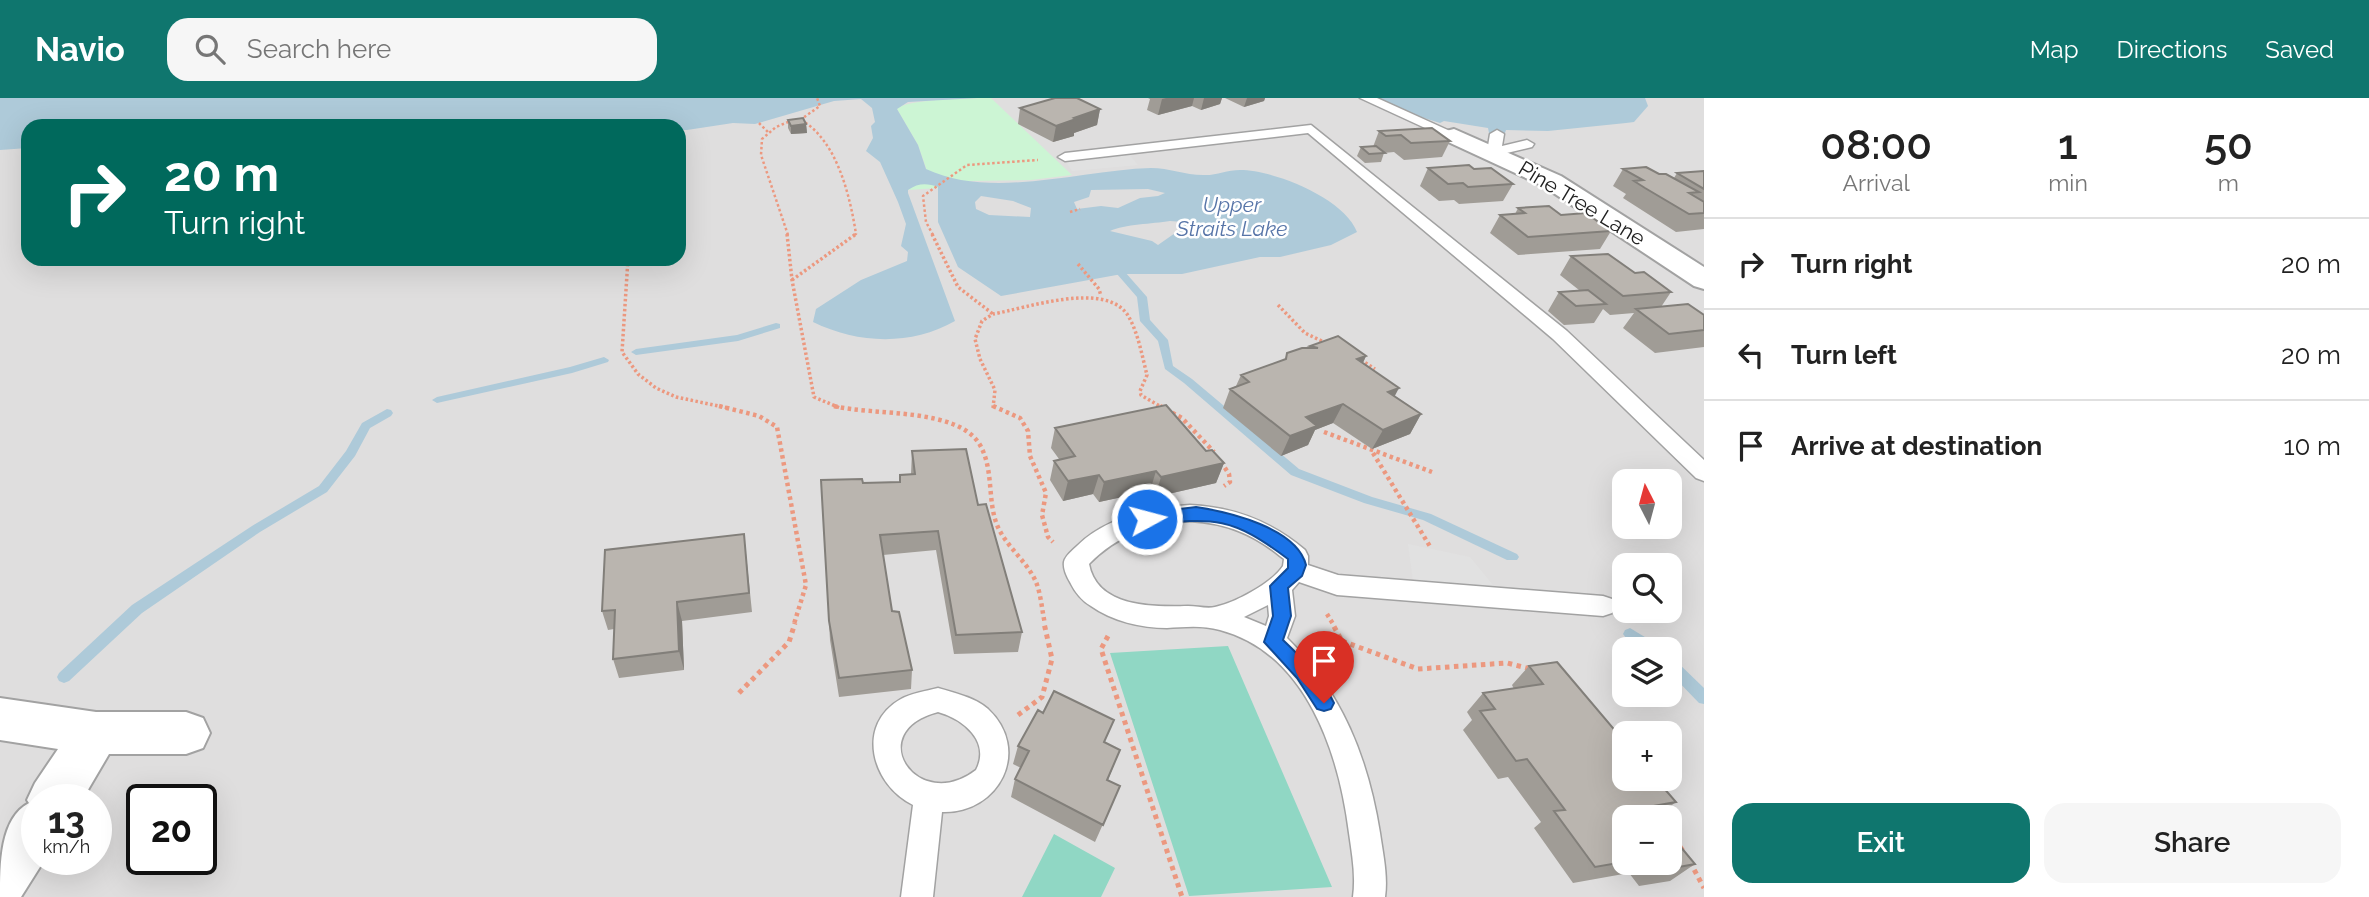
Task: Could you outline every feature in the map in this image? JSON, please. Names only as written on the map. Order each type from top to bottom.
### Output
[{"type":"street","name":"Pine Tree Lane","points":[[1454,136],[1495,143],[1704,280]]},
{"type":"street","points":[[0,719],[96,733],[187,733]]},
{"type":"street","points":[[63,784],[96,733]]},
{"type":"street","points":[[0,881],[21,849]]},
{"type":"lane","points":[[1366,98],[1454,136]]},
{"type":"lane","points":[[1065,157],[1311,129],[1560,335],[1704,473]]},
{"type":"lane","points":[[1495,143],[1527,144]]},
{"type":"lane","points":[[1215,618],[1249,604],[1287,579],[1298,565],[1296,556],[1262,531],[1231,518],[1196,513],[1147,519],[1109,534],[1084,552],[1076,562],[1083,584],[1097,598],[1148,617],[1215,618],[1273,642],[1304,673],[1324,703],[1346,749],[1362,812],[1371,883],[1369,897]]},
{"type":"lane","points":[[1287,579],[1603,606]]},
{"type":"lane","points":[[1273,642],[1282,616],[1287,579]]},
{"type":"lane","points":[[921,702],[955,702],[984,721],[992,735],[996,752],[992,768],[983,783],[968,793],[949,799],[929,797],[912,790],[898,778],[889,764],[885,748],[887,733],[894,719],[906,708],[921,702]]},
{"type":"lane","points":[[917,897],[929,797]]},
{"type":"path","points":[[817,98],[820,106],[800,120],[776,127],[762,139],[761,155],[787,229],[792,280],[814,397],[827,404],[853,411],[928,416],[959,426],[980,444],[992,483],[995,519],[1007,542],[1036,582],[1052,659],[1042,697],[992,735]]},
{"type":"path","points":[[792,280],[856,234],[845,184],[831,153],[810,124],[800,120]]},
{"type":"path","points":[[759,123],[769,133]]},
{"type":"path","points":[[993,314],[958,287],[926,222],[922,196],[967,165],[1065,157]]},
{"type":"path","points":[[1070,212],[1080,209]]},
{"type":"path","points":[[1078,264],[1099,289],[1101,296]]},
{"type":"path","points":[[628,266],[622,352],[627,360],[655,387],[692,403],[765,417],[777,427],[806,585],[789,642],[739,693]]},
{"type":"path","points":[[1076,562],[1061,552],[1048,537],[1042,515],[1046,494],[1030,456],[1025,424],[1020,418],[993,408],[995,390],[974,350],[976,329],[983,318],[1101,296],[1115,303],[1136,326],[1148,378],[1140,391],[1141,394],[1182,418],[1201,436],[1229,474],[1230,482],[1209,495],[1196,513]]},
{"type":"path","points":[[1278,305],[1305,333],[1338,349]]},
{"type":"path","points":[[1357,357],[1375,369]]},
{"type":"path","points":[[1324,432],[1432,472]]},
{"type":"path","points":[[1372,451],[1431,548]]},
{"type":"path","points":[[1121,609],[1101,649],[1182,897]]},
{"type":"path","points":[[1342,641],[1418,669],[1450,670],[1488,664],[1524,664],[1534,671]]},
{"type":"path","points":[[1682,848],[1704,888]]},
{"type":"shaded area","points":[[0,98],[1704,98],[1704,897],[0,897]]},
{"type":"shaded area","points":[[1128,153],[1138,165],[1072,171],[1065,160]]},
{"type":"shaded area","points":[[1408,544],[1470,557],[1497,590],[1413,581]]},
{"type":"green space","points":[[991,98],[1072,175],[1031,180],[970,181],[938,188],[908,190],[926,168],[918,145],[897,109],[926,101]]},
{"type":"green space","points":[[1228,646],[1332,887],[1189,896],[1110,653]]},
{"type":"green space","points":[[1054,834],[1115,868],[1101,897],[1022,897]]},
{"type":"water","name":"Upper Straits Lake","points":[[0,98],[977,98],[908,102],[897,109],[918,145],[926,169],[952,178],[1007,183],[1151,168],[1203,175],[1235,170],[1254,171],[1289,181],[1323,197],[1350,220],[1357,232],[1331,245],[1280,257],[1260,257],[1182,274],[1122,274],[1001,296],[958,267],[938,222],[938,187],[919,185],[908,190],[908,193],[955,321],[921,335],[866,338],[848,335],[813,322],[816,309],[861,280],[907,261],[908,252],[901,246],[906,224],[898,202],[880,162],[866,151],[873,138],[871,126],[875,122],[872,108],[861,99],[834,101],[755,124],[733,123],[687,130],[686,119],[21,119],[21,148],[0,150]],"holes":[[[1148,189],[1165,193],[1140,198],[1118,208],[1101,206],[1077,209],[1074,202],[1089,197],[1091,190]],[[981,196],[1013,201],[1031,208],[1030,217],[989,215],[976,209],[975,202]],[[1170,221],[1183,222],[1178,231],[1158,245],[1152,241],[1110,231]]]},
{"type":"water","points":[[1372,98],[1645,98],[1648,106],[1634,122],[1548,131],[1506,130],[1504,136],[1489,133],[1488,128],[1444,121],[1440,123]]},
{"type":"building","points":[[1055,98],[1077,98],[1100,109],[1056,126],[1020,108]]},
{"type":"building","points":[[803,118],[806,124],[791,126],[788,120]]},
{"type":"building","points":[[1432,128],[1450,141],[1411,143],[1401,135],[1386,136],[1379,131]]},
{"type":"building","points":[[1376,146],[1385,153],[1369,154],[1361,147]]},
{"type":"building","points":[[1469,165],[1474,169],[1491,168],[1513,184],[1468,187],[1463,183],[1448,184],[1428,168]]},
{"type":"building","points":[[1646,167],[1659,174],[1666,174],[1699,192],[1689,193],[1704,202],[1704,213],[1689,214],[1634,181],[1643,180],[1623,169]]},
{"type":"building","points":[[1704,171],[1704,189],[1677,173]]},
{"type":"building","points":[[1549,206],[1561,215],[1586,213],[1611,231],[1528,237],[1500,215],[1525,213],[1518,208]]},
{"type":"building","points":[[1608,254],[1635,273],[1644,272],[1671,292],[1623,296],[1571,256]]},
{"type":"building","points":[[1588,290],[1606,304],[1576,306],[1559,292]]},
{"type":"building","points":[[1688,304],[1704,315],[1704,330],[1669,334],[1636,309]]},
{"type":"building","points":[[1338,336],[1366,356],[1357,359],[1399,388],[1388,392],[1421,414],[1383,430],[1343,404],[1306,417],[1317,426],[1290,436],[1230,389],[1249,382],[1241,375],[1286,359],[1287,353],[1302,348],[1318,348],[1310,346]]},
{"type":"building","points":[[1166,405],[1206,451],[1212,450],[1224,463],[1161,477],[1156,471],[1104,482],[1099,475],[1068,481],[1054,461],[1075,456],[1055,428]]},
{"type":"building","points":[[966,449],[978,505],[986,504],[1022,632],[956,635],[938,531],[880,535],[892,611],[899,612],[912,670],[839,678],[829,621],[821,480],[900,482],[900,475],[915,474],[912,451]]},
{"type":"building","points":[[744,534],[749,593],[677,602],[679,651],[613,659],[615,610],[602,611],[605,550]]},
{"type":"building","points":[[1557,662],[1612,727],[1612,791],[1666,791],[1676,802],[1659,805],[1612,805],[1612,864],[1595,867],[1554,811],[1565,810],[1527,759],[1516,761],[1480,711],[1495,709],[1483,693],[1543,684],[1529,666]]},
{"type":"building","points":[[1054,691],[1114,720],[1104,742],[1120,750],[1107,780],[1120,786],[1103,825],[1015,779],[1029,751],[1018,746],[1038,710],[1043,713]]},
{"type":"building","points":[[1682,848],[1695,864],[1682,866]]},
{"type":"waterway","points":[[1122,274],[1142,297],[1145,321],[1163,340],[1168,367],[1295,472],[1368,500],[1427,517],[1512,557]]},
{"type":"waterway","points":[[636,352],[738,338],[776,326]]},
{"type":"waterway","points":[[437,400],[572,370],[604,360]]},
{"type":"waterway","points":[[64,677],[137,609],[256,529],[323,489],[351,453],[366,426],[387,413]]},
{"type":"waterway","points":[[1630,634],[1635,637]]},
{"type":"waterway","points":[[1682,676],[1704,698]]},
{"type":"route","points":[[1147,519],[1196,513],[1231,518],[1262,531],[1296,556],[1296,571],[1279,586],[1282,616],[1273,642],[1304,673],[1324,703]]}]
